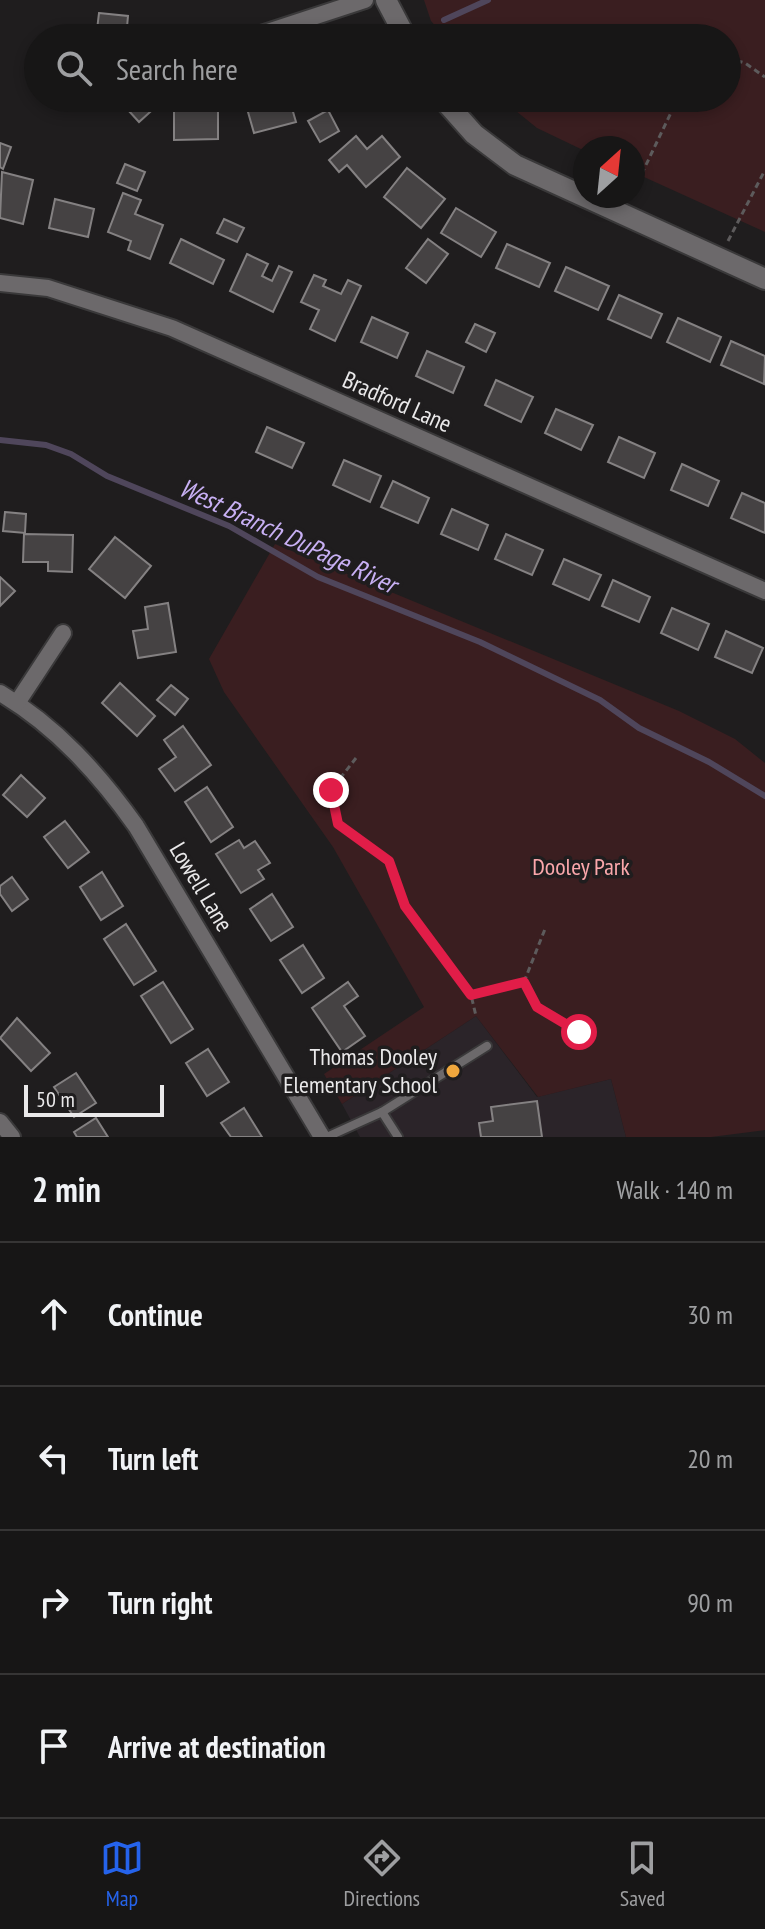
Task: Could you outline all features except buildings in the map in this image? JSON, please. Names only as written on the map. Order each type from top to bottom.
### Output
[{"type":"street","points":[[292,24],[365,0]]},
{"type":"street","points":[[386,0],[399,24]]},
{"type":"street","points":[[454,112],[474,134],[515,165],[765,279]]},
{"type":"street","name":"Bradford Lane","points":[[0,283],[48,288],[172,328],[765,591]]},
{"type":"street","points":[[17,703],[63,633]]},
{"type":"street","name":"Lowell Lane","points":[[0,693],[17,703],[80,756],[127,813],[325,1137]]},
{"type":"street","points":[[0,1122],[12,1137]]},
{"type":"lane","points":[[325,1137],[382,1112],[487,1046]]},
{"type":"lane","points":[[382,1112],[398,1137]]},
{"type":"path","points":[[741,62],[765,77]]},
{"type":"path","points":[[645,167],[671,112]]},
{"type":"path","points":[[726,245],[765,170]]},
{"type":"path","points":[[356,758],[331,790],[338,824],[389,861],[405,906],[471,995],[476,1016]]},
{"type":"path","points":[[545,929],[524,982],[537,1007],[579,1032]]},
{"type":"path","points":[[471,995],[524,982]]},
{"type":"shaded area","name":"Thomas Dooley Elementary School","points":[[476,1016],[537,1097],[611,1079],[626,1137],[360,1137],[342,1104]]},
{"type":"green space","points":[[424,0],[765,0],[765,232],[645,177],[645,136],[573,136],[573,145],[537,128],[517,112],[741,112],[741,24],[434,24]]},
{"type":"green space","name":"Dooley Park","points":[[275,544],[679,711],[735,739],[765,763],[765,1130],[711,1137],[626,1137],[611,1079],[538,1097],[476,1016],[342,1104],[324,1074],[424,1007],[333,847],[224,692],[209,659]]},
{"type":"waterway","points":[[444,20],[488,0]]},
{"type":"waterway","name":"West Branch DuPage River","points":[[0,440],[46,445],[71,454],[107,476],[229,526],[318,577],[480,642],[600,700],[639,728],[709,762],[765,796]]},
{"type":"place","name":"Thomas Dooley Elementary School","points":[[453,1071]]},
{"type":"route","points":[[331,790],[338,824],[389,861],[405,906],[471,995],[524,982],[537,1007],[579,1032]]}]
